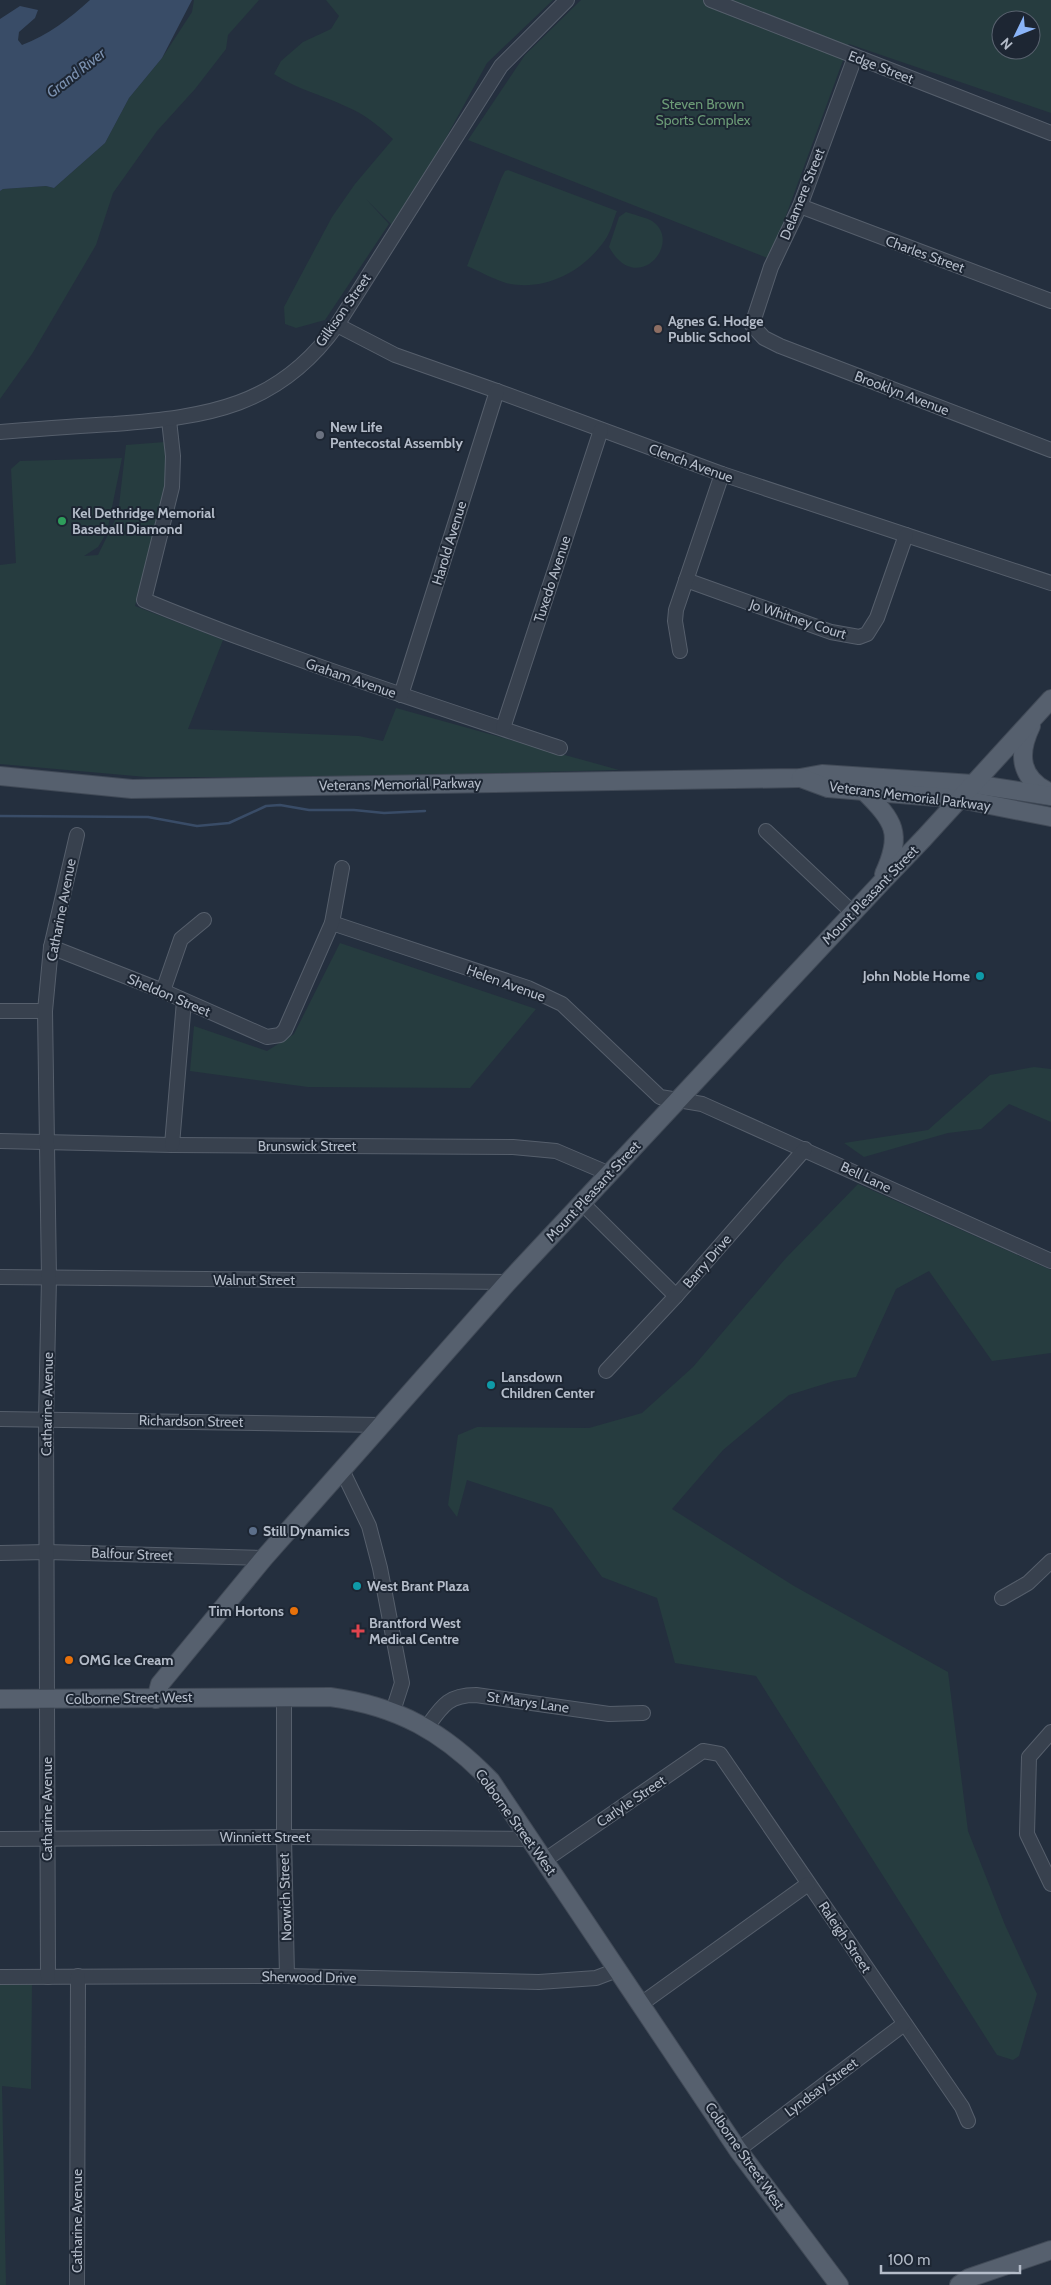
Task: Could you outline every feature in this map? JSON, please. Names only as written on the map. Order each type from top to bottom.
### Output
[{"type":"main road","name":"Mount Pleasant Street","points":[[156,1699],[160,1684],[264,1558],[508,1282],[679,1101],[1051,699]]},
{"type":"main road","points":[[1034,718],[1025,738],[1023,763],[1033,782],[1051,795]]},
{"type":"main road","name":"Veterans Memorial Parkway","points":[[0,776],[132,789],[800,778],[822,774],[973,784],[1051,795]]},
{"type":"main road","name":"Veterans Memorial Parkway","points":[[800,778],[828,788],[960,799],[1051,817]]},
{"type":"main road","points":[[864,791],[886,813],[892,826],[894,840],[892,857],[880,884]]},
{"type":"main road","name":"Colborne Street West","points":[[0,1699],[330,1697],[373,1704],[427,1727],[473,1762],[491,1781],[738,2150],[839,2285]]},
{"type":"main road","points":[[959,2285],[969,2278],[1051,2250]]},
{"type":"street","name":"Gilkison Street","points":[[0,432],[169,420],[221,410],[261,392],[302,364],[337,325],[502,66],[567,0]]},
{"type":"street","name":"Edge Street","points":[[711,0],[1051,133]]},
{"type":"street","name":"Delamere Street","points":[[755,331],[752,325],[771,267],[800,206],[855,57]]},
{"type":"street","name":"Charles Street","points":[[800,206],[1051,301]]},
{"type":"street","name":"Clench Avenue","points":[[337,325],[395,355],[722,474],[1051,583]]},
{"type":"street","name":"Brooklyn Avenue","points":[[755,331],[780,346],[1051,450]]},
{"type":"street","name":"Harold Avenue","points":[[401,695],[497,391]]},
{"type":"street","name":"Graham Avenue","points":[[169,420],[173,456],[172,487],[144,600],[232,636],[560,748]]},
{"type":"street","name":"Tuxedo Avenue","points":[[503,728],[601,430]]},
{"type":"street","points":[[680,651],[675,621],[686,580],[722,474]]},
{"type":"street","name":"Jo Whitney Court","points":[[686,580],[831,632],[859,636],[867,634],[877,618],[906,535]]},
{"type":"street","points":[[766,831],[853,913]]},
{"type":"street","name":"Catharine Avenue","points":[[48,1977],[46,1838],[46,1419],[49,1142],[45,1011],[51,947],[77,834]]},
{"type":"street","points":[[332,923],[342,868]]},
{"type":"street","points":[[163,991],[181,939],[204,920]]},
{"type":"street","name":"Sheldon Street","points":[[51,947],[163,991],[267,1037],[280,1035],[285,1030],[332,923]]},
{"type":"street","name":"Helen Avenue","points":[[332,923],[528,988],[562,1004],[660,1097],[679,1101]]},
{"type":"street","points":[[172,1145],[184,1001]]},
{"type":"street","points":[[0,1011],[45,1011]]},
{"type":"street","name":"Bell Lane","points":[[679,1101],[702,1104],[1051,1261]]},
{"type":"street","name":"Brunswick Street","points":[[0,1141],[172,1145],[513,1147],[556,1151],[610,1174]]},
{"type":"street","name":"Barry Drive","points":[[606,1371],[676,1296],[805,1149]]},
{"type":"street","points":[[582,1203],[676,1296]]},
{"type":"street","name":"Walnut Street","points":[[0,1278],[508,1282]]},
{"type":"street","name":"Richardson Street","points":[[0,1419],[381,1425]]},
{"type":"street","points":[[342,1470],[369,1526],[380,1568],[402,1683],[393,1711]]},
{"type":"street","name":"Balfour Street","points":[[0,1553],[47,1552],[264,1558]]},
{"type":"street","points":[[1002,1598],[1028,1583],[1051,1561]]},
{"type":"street","name":"St Marys Lane","points":[[427,1727],[446,1703],[463,1695],[476,1695],[609,1714],[643,1713]]},
{"type":"street","name":"Norwich Street","points":[[284,1698],[287,1976]]},
{"type":"street","points":[[1051,1732],[1029,1757],[1027,1834],[1051,1884]]},
{"type":"street","name":"Carlyle Street","points":[[545,1860],[703,1752],[720,1754]]},
{"type":"street","name":"Raleigh Street","points":[[720,1754],[962,2107],[968,2121]]},
{"type":"street","name":"Winniett Street","points":[[0,1839],[284,1836],[530,1840]]},
{"type":"street","points":[[641,2004],[808,1884]]},
{"type":"street","name":"Sherwood Drive","points":[[0,1977],[287,1976],[539,1982],[596,1978],[617,1970]]},
{"type":"street","name":"Catharine Avenue","points":[[77,2285],[78,1976]]},
{"type":"street","name":"Lyndsay Street","points":[[738,2150],[904,2024]]},
{"type":"green space","points":[[194,0],[259,0],[228,35],[226,49],[195,89],[157,131],[113,193],[96,245],[32,354],[0,399],[0,191],[3,189],[46,186],[54,188],[105,143],[129,98],[162,58],[192,12]]},
{"type":"green space","points":[[326,0],[553,0],[487,63],[396,229],[366,199],[389,224],[325,320],[296,328],[285,324],[284,307],[332,217],[355,184],[393,139],[358,112],[300,88],[274,74],[281,61],[303,42],[331,29],[339,16]]},
{"type":"green space","name":"Steven Brown Sports Complex","points":[[581,0],[1051,0],[1051,113],[849,44],[770,259],[468,140],[525,55]]},
{"type":"green space","points":[[508,170],[617,211],[607,237],[596,251],[586,261],[562,277],[534,285],[520,285],[506,283],[467,266],[501,179],[505,171]]},
{"type":"green space","points":[[626,212],[652,221],[660,230],[663,241],[660,252],[653,261],[643,267],[632,267],[620,261],[609,247],[619,217]]},
{"type":"green space","points":[[165,442],[165,498],[135,606],[223,640],[188,729],[359,736],[383,741],[396,708],[619,770],[337,777],[146,777],[0,764],[0,565],[16,563],[11,469],[20,461],[122,458],[107,532],[98,547],[84,556],[98,555],[118,514],[126,445]]},
{"type":"green space","points":[[340,943],[536,1009],[470,1088],[308,1087],[190,1071],[194,1026],[267,1051],[294,1034]]},
{"type":"green space","points":[[1034,1067],[1051,1069],[1051,1122],[1009,1104],[981,1129],[948,1133],[864,1157],[844,1143],[928,1130],[990,1075]]},
{"type":"green space","points":[[858,1184],[1051,1270],[1051,1353],[992,1361],[929,1271],[896,1289],[856,1377],[834,1381],[789,1395],[723,1450],[672,1509],[794,1586],[948,1672],[968,1831],[1005,1925],[1037,1994],[1019,2056],[1013,2060],[997,2055],[756,1676],[675,1663],[657,1598],[602,1577],[552,1508],[467,1480],[457,1517],[448,1505],[458,1435],[477,1427],[589,1428],[642,1413],[693,1367],[786,1258]]},
{"type":"green space","points":[[0,1983],[32,1983],[31,2089],[2,2086],[6,2285],[0,2285]]},
{"type":"water","name":"Grand River","points":[[90,0],[192,0],[162,58],[129,98],[105,143],[54,188],[46,186],[3,189],[0,191],[0,19],[20,6],[38,10],[35,18],[19,32],[18,40],[22,45],[58,26]]},
{"type":"waterway","points":[[0,816],[148,817],[197,826],[229,823],[266,806],[280,805],[309,810],[354,810],[384,813],[425,811]]},
{"type":"place","name":"Agnes G. Hodge Public School","points":[[658,329]]},
{"type":"place","name":"New Life Pentecostal Assembly","points":[[320,435]]},
{"type":"place","name":"Kel Dethridge Memorial Baseball Diamond","points":[[62,521]]},
{"type":"place","name":"John Noble Home","points":[[980,976]]},
{"type":"place","name":"Lansdown Children Center","points":[[491,1385]]},
{"type":"place","name":"Still Dynamics","points":[[253,1531]]},
{"type":"place","name":"West Brant Plaza","points":[[357,1586]]},
{"type":"place","name":"Tim Hortons","points":[[294,1611]]},
{"type":"place","name":"Brantford West Medical Centre","points":[[358,1631]]},
{"type":"place","name":"OMG Ice Cream","points":[[69,1660]]}]
